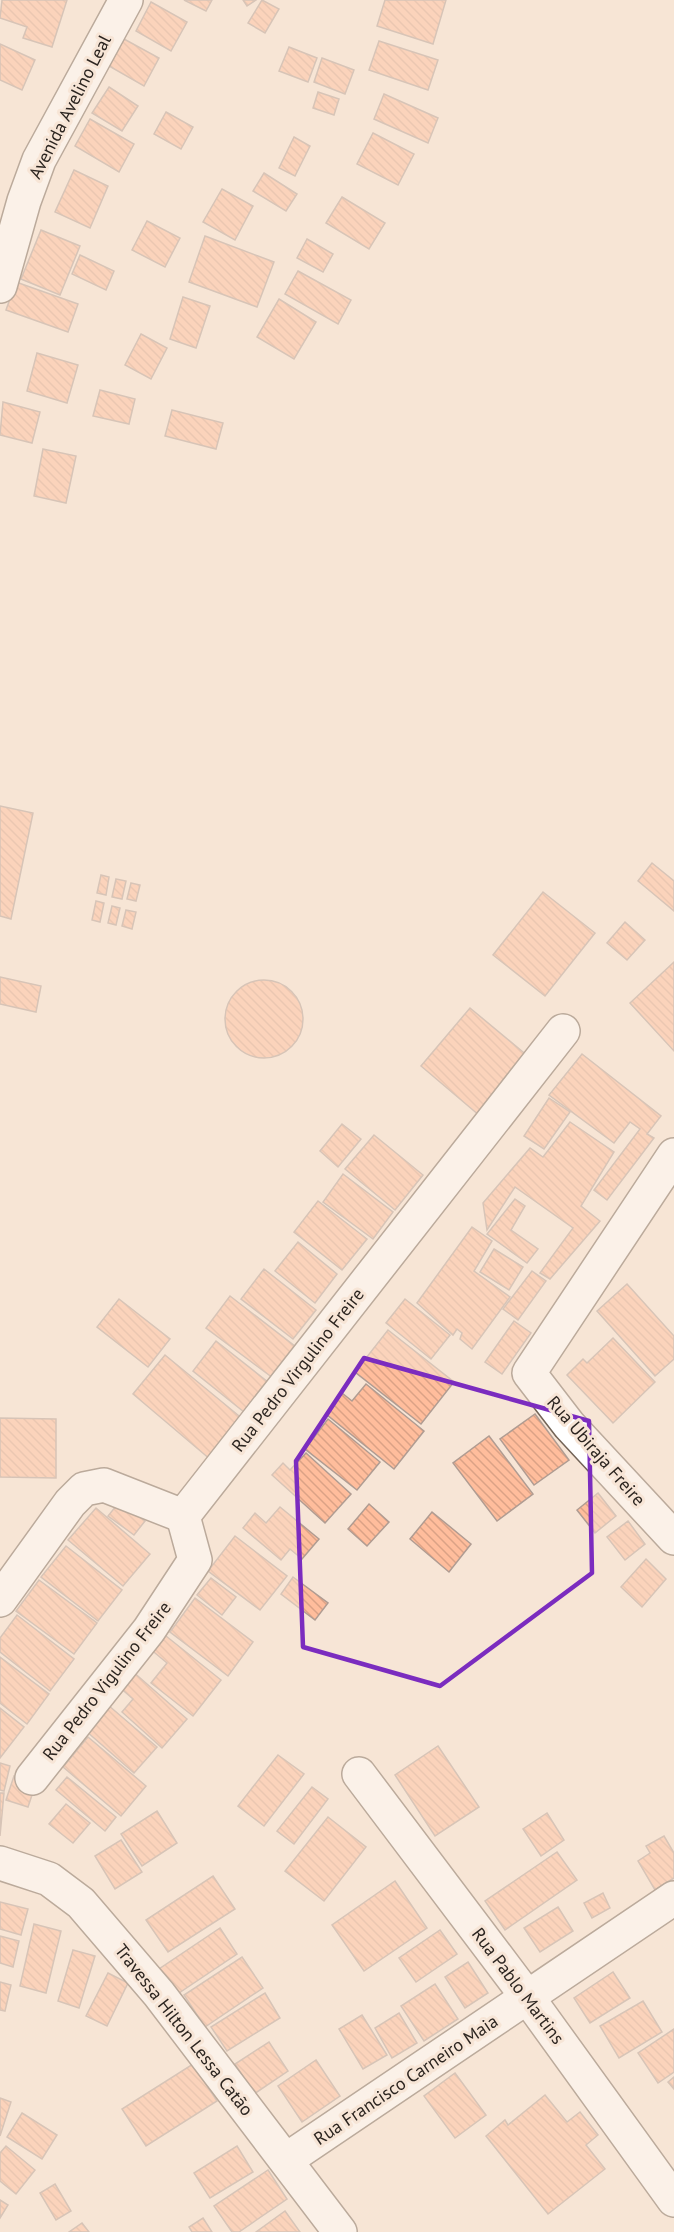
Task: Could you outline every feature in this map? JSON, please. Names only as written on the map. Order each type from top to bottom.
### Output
[{"type":"street","name":"Avenida Avelino Leal","points":[[0,286],[24,201],[39,160],[126,0]]},
{"type":"street","name":"Rua Pedro Virgulino Freire","points":[[183,1516],[563,1031]]},
{"type":"street","name":"Rua Ubiraja Freire","points":[[674,1155],[529,1373],[569,1425],[674,1538]]},
{"type":"street","points":[[0,1600],[70,1503],[84,1489],[104,1485],[183,1516]]},
{"type":"street","name":"Rua Pedro Vigulino Freire","points":[[32,1778],[149,1630],[195,1560],[183,1516]]},
{"type":"street","name":"Rua Pablo Martins","points":[[358,1774],[528,1998],[674,2200]]},
{"type":"street","name":"Travessa Hilton Lessa Catão","points":[[0,1863],[49,1879],[81,1903],[159,1994],[340,2232]]},
{"type":"street","name":"Rua Francisco Carneiro Maia","points":[[286,2160],[674,1898]]},
{"type":"highlighted area","points":[[364,1358],[589,1421],[592,1573],[440,1686],[303,1647],[296,1461]]},
{"type":"building","points":[[2,0],[67,0],[52,47],[23,38],[27,27],[0,18]]},
{"type":"building","points":[[184,0],[212,0],[206,11]]},
{"type":"building","points":[[243,0],[256,0],[247,6]]},
{"type":"building","points":[[262,0],[279,9],[265,33],[248,23]]},
{"type":"building","points":[[385,0],[446,0],[433,44],[377,26]]},
{"type":"building","points":[[151,2],[187,22],[171,51],[136,31]]},
{"type":"building","points":[[124,39],[159,58],[144,86],[109,66]]},
{"type":"building","points":[[379,41],[438,60],[428,90],[369,70]]},
{"type":"building","points":[[0,44],[35,60],[22,90],[0,80]]},
{"type":"building","points":[[289,47],[317,58],[308,82],[279,71]]},
{"type":"building","points":[[322,58],[354,70],[345,94],[314,82]]},
{"type":"building","points":[[109,87],[138,106],[122,131],[92,113]]},
{"type":"building","points":[[318,92],[339,99],[334,115],[313,108]]},
{"type":"building","points":[[384,94],[438,118],[428,143],[374,119]]},
{"type":"building","points":[[166,112],[193,127],[181,149],[154,134]]},
{"type":"building","points":[[90,119],[134,144],[119,172],[75,146]]},
{"type":"building","points":[[373,133],[414,154],[398,185],[357,164]]},
{"type":"building","points":[[294,137],[310,146],[295,176],[279,168]]},
{"type":"building","points":[[74,170],[108,186],[90,228],[55,212]]},
{"type":"building","points":[[264,173],[297,194],[286,211],[253,191]]},
{"type":"building","points":[[222,189],[253,206],[235,240],[203,222]]},
{"type":"building","points":[[342,197],[385,223],[369,249],[326,223]]},
{"type":"building","points":[[147,221],[180,238],[165,267],[132,250]]},
{"type":"building","points":[[41,230],[80,246],[60,295],[21,279]]},
{"type":"building","points":[[205,236],[274,262],[257,307],[189,282]]},
{"type":"building","points":[[307,239],[333,254],[323,272],[297,258]]},
{"type":"building","points":[[80,255],[114,271],[106,290],[72,274]]},
{"type":"building","points":[[298,271],[351,300],[338,324],[285,294]]},
{"type":"building","points":[[16,282],[78,304],[68,332],[6,310]]},
{"type":"building","points":[[183,297],[210,306],[196,348],[170,339]]},
{"type":"building","points":[[279,299],[316,322],[294,359],[257,337]]},
{"type":"building","points":[[141,334],[167,348],[151,379],[125,365]]},
{"type":"building","points":[[37,353],[78,365],[67,403],[27,391]]},
{"type":"building","points":[[100,390],[135,399],[129,424],[93,416]]},
{"type":"building","points":[[3,402],[40,412],[32,443],[0,435]]},
{"type":"building","points":[[172,410],[223,423],[216,449],[165,436]]},
{"type":"building","points":[[43,449],[76,456],[66,503],[34,496]]},
{"type":"building","points":[[0,806],[33,813],[11,919],[0,916]]},
{"type":"building","points":[[652,863],[674,881],[674,911],[638,881]]},
{"type":"building","points":[[101,875],[109,877],[106,895],[97,893]]},
{"type":"building","points":[[116,879],[126,881],[122,899],[112,897]]},
{"type":"building","points":[[131,883],[140,885],[136,901],[127,899]]},
{"type":"building","points":[[543,892],[595,933],[545,996],[493,955]]},
{"type":"building","points":[[96,901],[104,903],[100,922],[92,920]]},
{"type":"building","points":[[112,906],[120,908],[116,925],[108,923]]},
{"type":"building","points":[[126,910],[136,912],[132,929],[122,926]]},
{"type":"building","points":[[625,922],[645,940],[627,960],[607,943]]},
{"type":"building","points":[[674,962],[674,1051],[630,1003]]},
{"type":"building","points":[[0,977],[41,986],[36,1012],[0,1004]]},
{"type":"building","points":[[264,980],[279,983],[296,997],[303,1019],[300,1034],[286,1051],[264,1058],[249,1055],[232,1041],[225,1019],[228,1004],[242,987]]},
{"type":"building","points":[[470,1008],[529,1057],[480,1116],[421,1066]]},
{"type":"building","points":[[582,1054],[661,1116],[647,1134],[654,1138],[607,1200],[594,1190],[640,1129],[630,1122],[614,1143],[549,1095]]},
{"type":"building","points":[[549,1098],[570,1112],[544,1149],[524,1136]]},
{"type":"building","points":[[570,1122],[614,1152],[581,1206],[600,1221],[550,1279],[540,1273],[573,1228],[515,1187],[487,1230],[483,1203],[530,1148],[543,1157]]},
{"type":"building","points":[[342,1124],[361,1139],[338,1167],[320,1151]]},
{"type":"building","points":[[374,1135],[423,1175],[395,1210],[345,1169]]},
{"type":"building","points":[[343,1174],[393,1212],[373,1239],[323,1202]]},
{"type":"building","points":[[515,1199],[525,1206],[511,1230],[538,1249],[527,1263],[487,1234]]},
{"type":"building","points":[[318,1201],[367,1239],[342,1270],[294,1232]]},
{"type":"building","points":[[472,1227],[492,1241],[474,1271],[510,1297],[472,1349],[460,1339],[462,1333],[457,1329],[453,1335],[417,1303]]},
{"type":"building","points":[[298,1242],[337,1274],[315,1303],[275,1271]]},
{"type":"building","points":[[494,1249],[523,1267],[509,1290],[480,1272]]},
{"type":"building","points":[[264,1269],[316,1310],[293,1339],[241,1299]]},
{"type":"building","points":[[532,1271],[546,1281],[518,1320],[503,1309]]},
{"type":"building","points":[[627,1284],[674,1336],[674,1359],[655,1376],[597,1311]]},
{"type":"building","points":[[230,1296],[296,1347],[273,1378],[206,1328]]},
{"type":"building","points":[[119,1299],[170,1339],[148,1367],[97,1327]]},
{"type":"building","points":[[405,1299],[450,1335],[431,1359],[386,1323]]},
{"type":"building","points":[[514,1321],[531,1333],[502,1374],[485,1362]]},
{"type":"building","points":[[388,1330],[454,1382],[421,1424],[355,1372]]},
{"type":"building","points":[[613,1338],[655,1382],[613,1423],[567,1375],[583,1359],[587,1363]]},
{"type":"building","points":[[216,1341],[268,1382],[244,1412],[193,1371]]},
{"type":"building","points":[[165,1355],[244,1420],[211,1460],[133,1394]]},
{"type":"building","points":[[366,1384],[424,1431],[394,1469],[326,1414],[342,1393],[352,1401]]},
{"type":"building","points":[[535,1414],[569,1460],[534,1485],[500,1439]]},
{"type":"building","points":[[0,1418],[56,1419],[56,1478],[0,1477]]},
{"type":"building","points":[[328,1419],[380,1462],[357,1490],[305,1449]]},
{"type":"building","points":[[489,1436],[533,1494],[497,1521],[453,1463]]},
{"type":"building","points":[[306,1453],[351,1494],[325,1523],[272,1475],[283,1463],[290,1470]]},
{"type":"building","points":[[598,1493],[616,1516],[595,1533],[577,1510]]},
{"type":"building","points":[[120,1501],[145,1521],[134,1535],[108,1516]]},
{"type":"building","points":[[369,1504],[389,1522],[367,1546],[348,1529]]},
{"type":"building","points":[[280,1507],[319,1539],[302,1559],[290,1549],[281,1560],[243,1528],[255,1513],[266,1523]]},
{"type":"building","points":[[96,1508],[150,1554],[123,1586],[68,1540]]},
{"type":"building","points":[[432,1512],[471,1544],[449,1572],[410,1539]]},
{"type":"building","points":[[628,1521],[645,1544],[625,1560],[607,1537]]},
{"type":"building","points":[[235,1536],[287,1576],[260,1610],[208,1571]]},
{"type":"building","points":[[66,1546],[122,1590],[98,1621],[41,1577]]},
{"type":"building","points":[[646,1559],[666,1579],[642,1607],[621,1587]]},
{"type":"building","points":[[293,1577],[328,1603],[315,1620],[281,1594]]},
{"type":"building","points":[[211,1578],[236,1597],[222,1615],[197,1595]]},
{"type":"building","points":[[39,1580],[97,1623],[74,1654],[16,1611]]},
{"type":"building","points":[[195,1598],[253,1642],[228,1676],[170,1632]]},
{"type":"building","points":[[17,1615],[74,1659],[50,1691],[0,1652],[0,1638]]},
{"type":"building","points":[[161,1632],[221,1680],[193,1716],[151,1683],[167,1663],[149,1648]]},
{"type":"building","points":[[0,1657],[49,1694],[27,1724],[0,1703]]},
{"type":"building","points":[[131,1670],[187,1719],[162,1748],[122,1712],[133,1699],[118,1686]]},
{"type":"building","points":[[108,1705],[157,1747],[134,1773],[86,1731]]},
{"type":"building","points":[[0,1708],[24,1727],[0,1758]]},
{"type":"building","points":[[88,1737],[146,1786],[121,1816],[63,1767]]},
{"type":"building","points":[[438,1746],[479,1807],[435,1836],[395,1775]]},
{"type":"building","points":[[278,1755],[304,1774],[264,1826],[238,1806]]},
{"type":"building","points":[[0,1763],[10,1766],[4,1791],[0,1790]]},
{"type":"building","points":[[14,1776],[36,1783],[28,1807],[6,1800]]},
{"type":"building","points":[[67,1777],[116,1817],[105,1831],[56,1790]]},
{"type":"building","points":[[312,1787],[328,1799],[294,1844],[277,1831]]},
{"type":"building","points":[[0,1793],[4,1793],[0,1836]]},
{"type":"building","points":[[66,1804],[90,1823],[73,1843],[49,1824]]},
{"type":"building","points":[[157,1811],[177,1843],[142,1866],[121,1834]]},
{"type":"building","points":[[547,1813],[564,1840],[541,1856],[523,1829]]},
{"type":"building","points":[[328,1817],[366,1847],[324,1901],[285,1871]]},
{"type":"building","points":[[664,1836],[674,1853],[674,1878],[655,1890],[638,1861],[650,1853],[646,1846]]},
{"type":"building","points":[[121,1840],[142,1872],[115,1889],[95,1856]]},
{"type":"building","points":[[557,1852],[577,1880],[505,1930],[485,1901]]},
{"type":"building","points":[[213,1876],[235,1909],[168,1952],[146,1920]]},
{"type":"building","points":[[395,1881],[427,1928],[364,1971],[332,1925]]},
{"type":"building","points":[[603,1893],[610,1908],[592,1918],[584,1903]]},
{"type":"building","points":[[0,1902],[28,1909],[21,1935],[0,1929]]},
{"type":"building","points":[[558,1907],[573,1931],[540,1952],[524,1928]]},
{"type":"building","points":[[34,1924],[61,1931],[46,1993],[20,1986]]},
{"type":"building","points":[[220,1928],[237,1954],[176,1995],[159,1969]]},
{"type":"building","points":[[440,1930],[457,1954],[416,1982],[399,1958]]},
{"type":"building","points":[[0,1936],[19,1941],[13,1967],[0,1963]]},
{"type":"building","points":[[73,1950],[95,1956],[79,2008],[58,2001]]},
{"type":"building","points":[[242,1957],[263,1988],[205,2027],[184,1995]]},
{"type":"building","points":[[468,1962],[488,1993],[465,2008],[445,1977]]},
{"type":"building","points":[[613,1972],[630,1998],[590,2023],[574,1998]]},
{"type":"building","points":[[108,1973],[128,1983],[107,2026],[86,2016]]},
{"type":"building","points":[[0,1982],[11,1985],[5,2011],[0,2010]]},
{"type":"building","points":[[435,1984],[458,2019],[424,2041],[401,2006]]},
{"type":"building","points":[[265,1993],[280,2018],[227,2051],[211,2027]]},
{"type":"building","points":[[643,2001],[662,2032],[619,2058],[600,2026]]},
{"type":"building","points":[[399,2013],[417,2043],[392,2058],[375,2028]]},
{"type":"building","points":[[362,2015],[387,2055],[363,2069],[339,2029]]},
{"type":"building","points":[[674,2029],[674,2072],[658,2083],[638,2053]]},
{"type":"building","points":[[269,2042],[288,2071],[254,2094],[235,2064]]},
{"type":"building","points":[[316,2060],[340,2096],[302,2122],[278,2086]]},
{"type":"building","points":[[193,2064],[217,2101],[146,2146],[122,2109]]},
{"type":"building","points":[[455,2073],[486,2115],[455,2138],[424,2096]]},
{"type":"building","points":[[674,2077],[674,2089],[668,2082]]},
{"type":"building","points":[[545,2095],[567,2122],[580,2112],[598,2135],[586,2145],[605,2169],[548,2214],[486,2136],[505,2120],[508,2125]]},
{"type":"building","points":[[0,2098],[11,2102],[0,2136]]},
{"type":"building","points":[[22,2113],[57,2135],[42,2159],[7,2137]]},
{"type":"building","points":[[6,2146],[35,2170],[16,2194],[0,2181],[0,2153]]},
{"type":"building","points":[[237,2146],[253,2172],[210,2198],[194,2173]]},
{"type":"building","points":[[268,2170],[287,2199],[239,2232],[232,2232],[214,2206]]},
{"type":"building","points":[[55,2184],[71,2211],[56,2220],[40,2193]]},
{"type":"building","points":[[0,2200],[8,2205],[0,2218]]},
{"type":"building","points":[[285,2211],[300,2232],[256,2232]]},
{"type":"building","points":[[203,2218],[212,2232],[192,2232],[189,2227]]},
{"type":"building","points":[[82,2223],[89,2232],[69,2232]]}]
